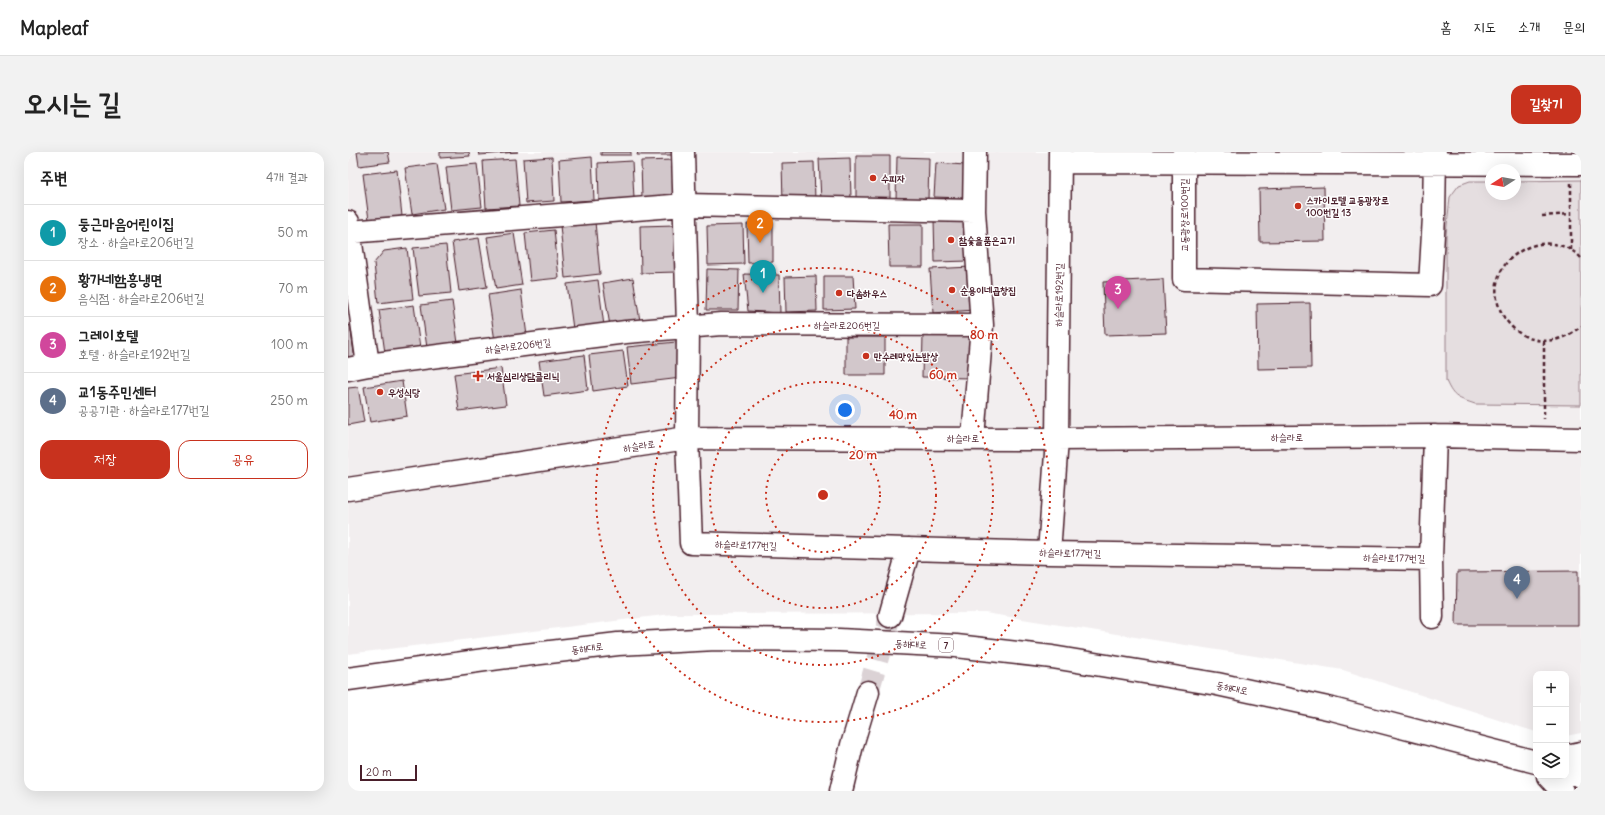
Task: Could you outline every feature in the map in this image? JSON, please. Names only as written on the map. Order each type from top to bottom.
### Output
[{"type":"street","points":[[683,152],[688,327],[687,438]]},
{"type":"street","points":[[973,438],[982,325],[974,211],[975,152]]},
{"type":"street","points":[[1060,157],[1546,158],[1576,164]]},
{"type":"street","name":"하슬라로192번길","points":[[1049,553],[1057,439],[1060,157]]},
{"type":"street","name":"교동광장로100번길","points":[[1184,157],[1184,279],[1430,285],[1435,158]]},
{"type":"street","points":[[358,367],[349,227],[685,205],[974,211]]},
{"type":"street","name":"하슬라로206번길","points":[[358,367],[626,332],[721,324],[982,325]]},
{"type":"street","name":"하슬라로","points":[[348,489],[687,438],[1057,439],[1435,436],[1544,437],[1581,439]]},
{"type":"street","name":"하슬라로177번길","points":[[687,438],[691,543],[1049,553],[1431,558],[1435,436]]},
{"type":"street","points":[[890,616],[909,549]]},
{"type":"street","points":[[1431,558],[1432,617]]},
{"type":"street","name":"동해대로","points":[[348,679],[499,658],[618,644],[716,639],[839,640],[956,646],[1052,657],[1217,684],[1332,709],[1533,764]]},
{"type":"street","points":[[841,791],[852,745],[868,692]]},
{"type":"street","points":[[1569,755],[1581,753]]},
{"type":"street","points":[[1569,772],[1581,776]]},
{"type":"street","points":[[1551,779],[1562,791]]},
{"type":"path","points":[[1571,251],[1571,214],[1576,164]]},
{"type":"path","points":[[1542,216],[1571,214]]},
{"type":"path","points":[[1581,258],[1562,246],[1546,243],[1530,246],[1515,254],[1504,266],[1498,282],[1497,298],[1502,314],[1512,328],[1525,337],[1544,341],[1557,341],[1571,335],[1581,326]]},
{"type":"path","points":[[1544,341],[1544,437]]},
{"type":"shaded area","points":[[348,152],[1581,152],[1581,733],[1569,735],[1569,671],[1533,671],[1533,731],[1343,670],[985,613],[672,614],[348,654]]},
{"type":"shaded area","points":[[1581,180],[1581,405],[1475,404],[1454,395],[1446,381],[1446,235],[1450,197],[1459,185],[1470,181],[1485,181],[1485,200],[1521,200],[1521,181]]},
{"type":"building","points":[[357,152],[388,152],[390,162],[359,166]]},
{"type":"building","points":[[440,152],[469,152],[470,156],[440,158]]},
{"type":"building","points":[[478,152],[518,152],[479,155]]},
{"type":"building","points":[[601,152],[631,152],[631,155],[601,155]]},
{"type":"building","points":[[638,152],[672,152],[672,155],[637,155]]},
{"type":"building","name":"수피자","points":[[856,156],[890,156],[890,200],[856,200]]},
{"type":"building","points":[[552,157],[554,201],[526,203],[523,159]]},
{"type":"building","points":[[592,157],[594,200],[561,202],[559,160]]},
{"type":"building","points":[[897,157],[929,158],[928,200],[896,200]]},
{"type":"building","points":[[850,158],[851,199],[821,200],[819,159]]},
{"type":"building","points":[[515,159],[519,206],[486,208],[483,161]]},
{"type":"building","points":[[673,160],[674,197],[642,198],[641,161]]},
{"type":"building","points":[[632,161],[634,198],[599,200],[598,163]]},
{"type":"building","points":[[814,162],[815,202],[783,203],[782,163]]},
{"type":"building","points":[[936,163],[965,165],[964,198],[934,197]]},
{"type":"building","points":[[437,164],[444,209],[412,214],[405,168]]},
{"type":"building","points":[[477,164],[482,207],[451,210],[446,167]]},
{"type":"building","points":[[397,170],[402,216],[369,220],[363,174]]},
{"type":"building","points":[[1324,187],[1325,241],[1260,242],[1259,189]]},
{"type":"building","name":"참숯을품은고기","points":[[934,219],[967,219],[969,261],[935,262]]},
{"type":"building","points":[[595,222],[600,274],[565,278],[560,225]]},
{"type":"building","points":[[773,223],[773,262],[748,263],[747,224]]},
{"type":"building","points":[[888,224],[923,224],[923,267],[889,267]]},
{"type":"building","points":[[675,225],[677,272],[641,273],[640,226]]},
{"type":"building","points":[[743,225],[744,264],[708,265],[707,226]]},
{"type":"building","points":[[554,230],[559,278],[530,281],[525,233]]},
{"type":"building","points":[[514,233],[522,285],[496,289],[487,237]]},
{"type":"building","points":[[479,238],[487,287],[459,291],[452,242]]},
{"type":"building","points":[[446,245],[451,293],[419,296],[413,248]]},
{"type":"building","points":[[407,248],[413,299],[378,303],[374,263],[384,251]]},
{"type":"building","name":"순용이네곱창집","points":[[971,267],[974,310],[933,313],[930,269]]},
{"type":"building","points":[[707,269],[739,270],[738,310],[706,310]]},
{"type":"building","points":[[744,274],[779,275],[780,313],[748,311]]},
{"type":"building","points":[[816,276],[817,311],[786,312],[785,277]]},
{"type":"building","name":"다솜하우스","points":[[824,276],[853,276],[855,309],[824,310]]},
{"type":"building","points":[[633,278],[640,321],[610,326],[603,283]]},
{"type":"building","points":[[1163,279],[1166,333],[1105,335],[1103,282]]},
{"type":"building","points":[[598,280],[604,326],[573,329],[567,284]]},
{"type":"building","points":[[521,290],[527,336],[495,341],[488,295]]},
{"type":"building","points":[[452,301],[458,343],[427,348],[421,305]]},
{"type":"building","points":[[1310,303],[1311,368],[1258,369],[1257,304]]},
{"type":"building","points":[[414,305],[420,348],[385,353],[379,310]]},
{"type":"building","points":[[350,325],[355,360],[348,361],[348,326]]},
{"type":"building","points":[[923,335],[971,336],[970,378],[922,377]]},
{"type":"building","name":"만수레맛있는밥상","points":[[846,337],[885,337],[885,375],[846,375]]},
{"type":"building","points":[[676,342],[681,378],[631,384],[627,347]]},
{"type":"building","points":[[623,351],[628,386],[593,391],[589,355]]},
{"type":"building","points":[[584,355],[588,390],[544,396],[539,361]]},
{"type":"building","points":[[501,368],[506,405],[459,411],[454,374]]},
{"type":"building","points":[[402,381],[407,416],[370,422],[364,387]]},
{"type":"building","points":[[358,387],[364,422],[348,425],[348,388]]},
{"type":"building","points":[[1578,571],[1578,625],[1456,625],[1457,572]]},
{"type":"tunnel","points":[[868,692],[890,616]]},
{"type":"place","name":"수피자","points":[[873,178]]},
{"type":"place","name":"스카이모텔 교동광장로 100번길 13","points":[[1298,206]]},
{"type":"place","name":"참숯을품은고기","points":[[951,240]]},
{"type":"place","name":"황가네함흥냉면","points":[[760,243]]},
{"type":"place","name":"순용이네곱창집","points":[[952,290]]},
{"type":"place","name":"둥근마음어린이집","points":[[763,293]]},
{"type":"place","name":"다솜하우스","points":[[839,293]]},
{"type":"place","name":"그레이호텔","points":[[1118,309]]},
{"type":"place","name":"만수레맛있는밥상","points":[[866,356]]},
{"type":"place","name":"서울심리상담클리닉","points":[[478,376]]},
{"type":"place","name":"우성식당","points":[[380,392]]},
{"type":"place","name":"교1동주민센터","points":[[1517,599]]}]
